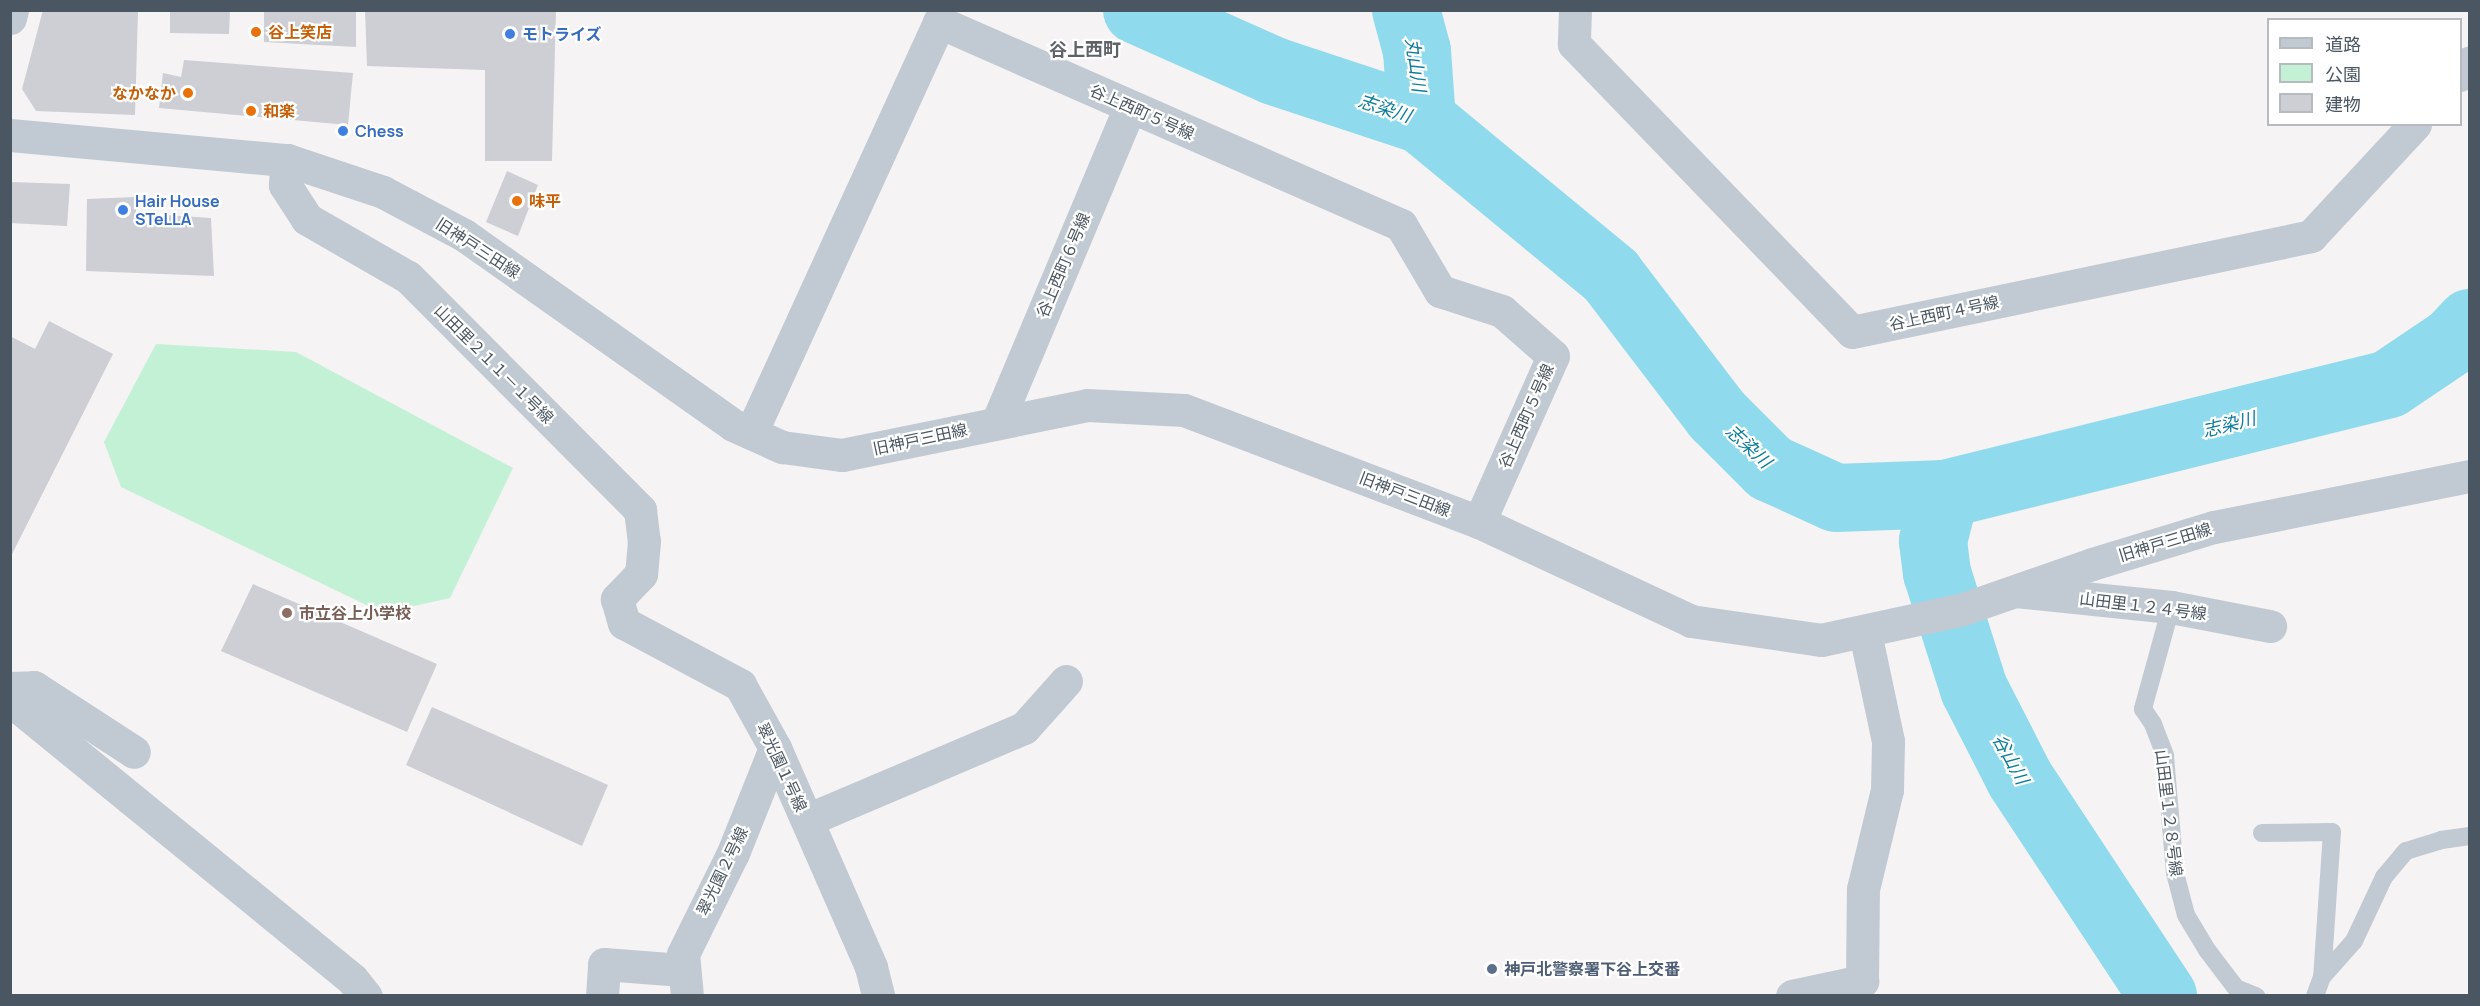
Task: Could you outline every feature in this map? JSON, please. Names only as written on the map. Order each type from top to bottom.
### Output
[{"type":"street","points":[[10,18],[12,10]]},
{"type":"street","name":"谷上西町４号線","points":[[1575,10],[1574,44],[1852,332],[2311,236],[2413,126]]},
{"type":"street","name":"谷上西町５号線","points":[[752,433],[939,22],[1401,225],[1440,291],[1502,311],[1552,356],[1479,522]]},
{"type":"street","name":"谷上西町６号線","points":[[997,423],[1130,107]]},
{"type":"street","name":"旧神戸三田線","points":[[10,135],[287,159],[383,192],[464,235],[733,425],[782,447],[842,454],[1087,405],[1184,410],[1479,522],[1691,621],[1821,640],[1867,633],[1960,610],[2214,527],[2469,476]]},
{"type":"street","name":"山田里２１１－１号線","points":[[287,159],[285,185],[307,219],[408,277],[640,510],[644,541],[641,574],[617,599]]},
{"type":"street","name":"山田里１２４号線","points":[[2016,591],[2171,607],[2270,626]]},
{"type":"street","name":"翠光園１号線","points":[[617,599],[624,623],[740,685],[776,748],[871,967],[878,996]]},
{"type":"street","points":[[1792,996],[1812,988],[1862,988],[1863,889],[1887,790],[1888,741],[1867,633]]},
{"type":"street","points":[[807,820],[1024,728],[1066,681]]},
{"type":"street","points":[[10,688],[34,687],[134,752]]},
{"type":"street","points":[[10,700],[352,979],[366,996]]},
{"type":"street","name":"翠光園２号線","points":[[685,983],[688,944],[733,853],[776,748]]},
{"type":"street","points":[[602,996],[604,964],[685,983]]},
{"type":"lane","name":"山田里１２８号線","points":[[2171,607],[2143,709],[2153,724],[2165,756],[2175,873],[2186,915],[2207,950],[2236,988],[2256,996]]},
{"type":"lane","points":[[2262,833],[2332,832],[2322,977],[2315,996]]},
{"type":"lane","points":[[2322,977],[2354,941],[2384,876],[2406,851],[2441,840],[2469,836]]},
{"type":"green space","points":[[156,344],[296,352],[513,468],[450,598],[383,613],[121,487],[104,442]]},
{"type":"building","points":[[43,10],[138,10],[135,115],[36,111],[22,89]]},
{"type":"building","points":[[170,10],[230,10],[229,34],[170,33]]},
{"type":"building","points":[[264,10],[356,10],[356,47],[264,42]]},
{"type":"building","points":[[365,10],[556,10],[552,161],[485,161],[485,70],[367,66]]},
{"type":"building","points":[[184,60],[353,73],[348,125],[159,108],[163,73],[181,77]]},
{"type":"building","points":[[507,171],[538,185],[518,236],[486,222]]},
{"type":"building","points":[[10,182],[70,184],[67,226],[10,223]]},
{"type":"building","points":[[136,197],[136,213],[211,218],[214,276],[86,271],[87,199]]},
{"type":"building","points":[[49,321],[113,354],[10,558],[10,336],[35,349]]},
{"type":"building","points":[[253,584],[437,664],[407,732],[221,651]]},
{"type":"building","points":[[432,707],[608,785],[582,846],[406,765]]},
{"type":"waterway","name":"志染川","points":[[1137,10],[1274,71],[1422,120],[1611,276],[1717,415],[1770,468],[1836,498],[1945,494],[2389,384],[2453,341],[2470,323]]},
{"type":"waterway","name":"丸山川","points":[[1406,10],[1417,51],[1422,120]]},
{"type":"waterway","name":"谷山川","points":[[1945,494],[1933,541],[1937,573],[1974,689],[2020,779],[2163,996]]},
{"type":"place","name":"谷上笑店","points":[[256,32]]},
{"type":"place","name":"モトライズ","points":[[510,34]]},
{"type":"place","name":"なかなか","points":[[188,93]]},
{"type":"place","name":"和楽","points":[[251,111]]},
{"type":"place","name":"Chess","points":[[343,131]]},
{"type":"place","name":"味平","points":[[517,201]]},
{"type":"place","name":"Hair House STeLLA","points":[[123,210]]},
{"type":"place","name":"市立谷上小学校","points":[[287,613]]},
{"type":"place","name":"神戸北警察署下谷上交番","points":[[1492,969]]},
{"type":"district","name":"谷上西町","points":[[1085,49]]}]
